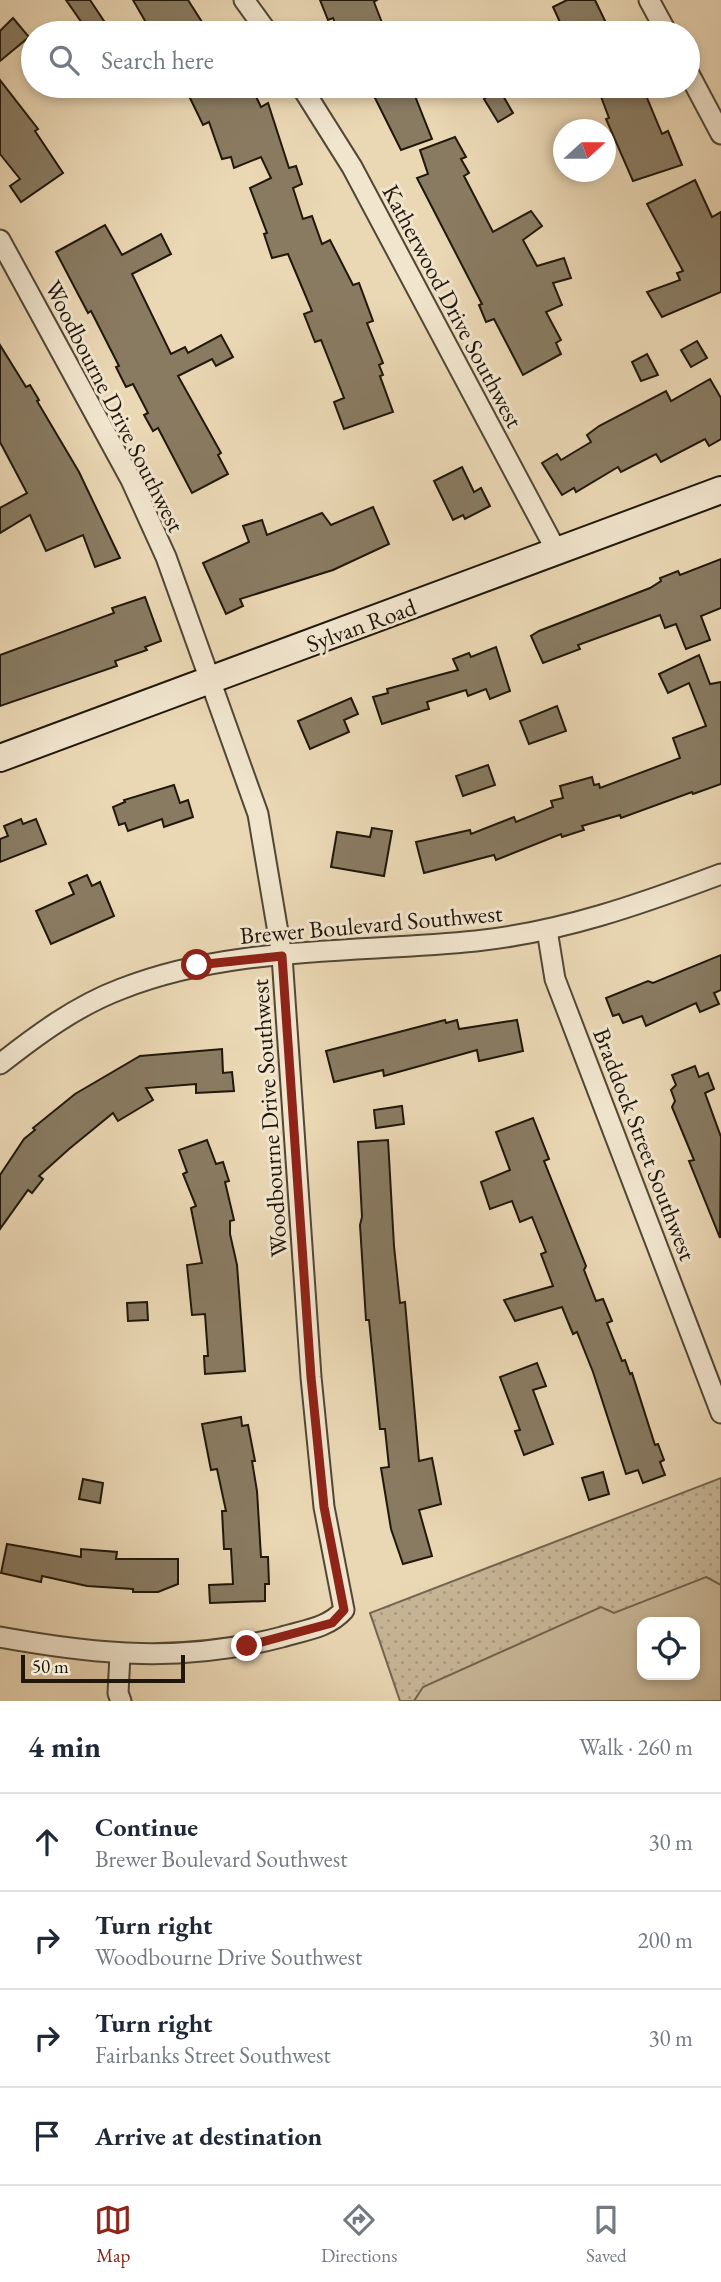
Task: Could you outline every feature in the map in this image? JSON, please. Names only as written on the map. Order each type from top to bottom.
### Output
[{"type":"main road","name":"Sylvan Road","points":[[0,758],[721,490]]},
{"type":"street","points":[[244,0],[259,21]]},
{"type":"street","points":[[649,0],[660,21]]},
{"type":"street","points":[[700,95],[721,134]]},
{"type":"street","name":"Katherwood Drive Southwest","points":[[309,98],[352,167],[557,552]]},
{"type":"street","name":"Woodbourne Drive Southwest","points":[[0,240],[131,480],[166,557],[258,814],[282,956],[311,1377],[324,1507],[344,1610],[332,1623],[247,1646],[183,1655],[120,1655]]},
{"type":"street","name":"Brewer Boulevard Southwest","points":[[0,1065],[48,1026],[120,989],[197,965],[478,940],[547,930],[636,906],[721,874]]},
{"type":"street","name":"Braddock Street Southwest","points":[[547,930],[555,979],[721,1413]]},
{"type":"street","points":[[0,1637],[120,1655],[118,1693],[121,1701]]},
{"type":"shaded area","points":[[721,1478],[721,1701],[400,1701],[370,1613]]},
{"type":"shaded area","points":[[706,1577],[721,1585],[721,1701],[414,1701],[423,1687],[601,1607],[614,1613]]},
{"type":"building","points":[[66,0],[90,0],[104,21],[81,21]]},
{"type":"building","points":[[133,0],[188,0],[201,21],[145,21]]},
{"type":"building","points":[[320,0],[377,0],[374,2],[381,21],[334,21],[333,18],[328,20]]},
{"type":"building","points":[[567,0],[595,0],[605,21],[559,21],[553,7]]},
{"type":"building","points":[[13,18],[21,28],[21,44],[0,61],[0,31]]},
{"type":"building","points":[[0,80],[38,129],[35,131],[63,173],[21,202],[10,186],[20,179],[0,154]]},
{"type":"building","points":[[190,98],[257,98],[261,107],[268,103],[289,168],[296,166],[302,184],[293,188],[303,219],[312,216],[322,244],[330,240],[353,285],[359,283],[373,321],[367,323],[383,363],[379,365],[383,375],[380,376],[393,412],[344,429],[334,402],[344,398],[321,340],[315,342],[304,314],[312,311],[288,254],[272,258],[264,234],[267,233],[250,188],[271,178],[261,157],[234,168],[231,157],[222,159],[209,122],[203,125]]},
{"type":"building","points":[[375,98],[416,98],[432,139],[401,150]]},
{"type":"building","points":[[504,98],[513,113],[498,122],[484,99]]},
{"type":"building","points":[[602,98],[647,98],[662,134],[668,131],[682,165],[633,181],[616,142],[616,119],[606,119],[609,118]]},
{"type":"building","points":[[455,137],[466,157],[461,159],[469,173],[464,176],[493,232],[531,211],[542,226],[523,240],[537,266],[564,258],[571,278],[553,283],[562,305],[546,312],[561,340],[556,343],[561,354],[523,375],[494,319],[486,322],[479,305],[482,304],[417,178],[428,174],[420,150]]},
{"type":"building","points":[[695,180],[712,217],[721,212],[721,292],[662,317],[647,292],[680,280],[677,273],[683,271],[647,204]]},
{"type":"building","points":[[105,225],[122,255],[161,234],[171,254],[132,274],[171,354],[185,347],[188,353],[221,335],[233,357],[216,366],[212,359],[178,376],[221,453],[218,455],[228,474],[192,493],[158,428],[153,431],[144,415],[148,413],[133,384],[126,387],[116,367],[119,366],[91,311],[88,313],[56,252]]},
{"type":"building","points":[[697,341],[707,358],[691,367],[681,350]]},
{"type":"building","points":[[0,345],[26,387],[30,385],[39,400],[37,401],[79,472],[120,558],[95,567],[83,535],[46,551],[30,515],[0,533],[0,508],[27,493],[0,442]]},
{"type":"building","points":[[647,354],[658,375],[641,381],[632,362]]},
{"type":"building","points":[[710,379],[721,398],[721,439],[709,446],[705,439],[661,462],[656,454],[621,472],[618,467],[576,492],[574,488],[562,495],[542,463],[557,454],[561,460],[591,442],[587,435],[599,426],[666,391],[671,401]]},
{"type":"building","points":[[462,467],[474,492],[481,488],[490,506],[465,519],[463,515],[453,520],[434,481]]},
{"type":"building","points":[[373,507],[389,544],[333,570],[240,599],[243,606],[226,614],[203,563],[249,542],[243,526],[262,520],[267,535],[322,513],[331,525]]},
{"type":"building","points":[[721,559],[721,608],[701,616],[710,640],[686,649],[676,624],[665,628],[660,615],[578,645],[580,649],[543,663],[531,636],[539,631],[650,588],[661,581],[660,578],[678,571],[680,575]]},
{"type":"building","points":[[145,597],[161,641],[145,647],[147,650],[115,661],[117,666],[0,706],[0,655],[114,613],[112,608]]},
{"type":"building","points":[[496,647],[510,691],[490,699],[486,689],[468,696],[466,690],[427,702],[429,709],[382,724],[373,697],[388,693],[387,689],[458,670],[453,659],[469,653],[471,657]]},
{"type":"building","points":[[699,655],[710,684],[721,682],[721,784],[621,818],[620,815],[582,826],[584,830],[562,837],[561,834],[496,860],[494,855],[424,873],[416,842],[470,830],[471,834],[514,817],[516,822],[553,807],[551,801],[563,798],[560,786],[592,777],[594,785],[599,784],[600,788],[680,758],[673,738],[706,726],[689,683],[668,693],[659,674]]},
{"type":"building","points":[[351,698],[358,714],[344,720],[349,732],[310,749],[298,721]]},
{"type":"building","points":[[557,706],[566,731],[529,744],[520,721]]},
{"type":"building","points":[[488,765],[495,785],[463,796],[456,776]]},
{"type":"building","points":[[174,785],[180,803],[188,800],[193,817],[164,827],[162,819],[128,831],[125,823],[119,825],[113,807],[125,802],[124,800]]},
{"type":"building","points":[[21,819],[23,824],[36,819],[46,844],[0,862],[0,839],[8,836],[4,826]]},
{"type":"building","points":[[372,828],[392,831],[384,876],[331,867],[337,832],[370,837]]},
{"type":"building","points":[[87,875],[92,886],[100,882],[114,916],[51,944],[36,911],[74,894],[69,883]]},
{"type":"building","points":[[721,955],[721,990],[714,993],[719,1004],[700,1012],[696,1003],[646,1026],[642,1016],[623,1023],[619,1014],[613,1016],[606,998],[648,981],[653,983]]},
{"type":"building","points":[[445,1020],[446,1023],[457,1020],[459,1029],[517,1020],[523,1051],[479,1061],[477,1050],[384,1076],[383,1070],[334,1082],[326,1051]]},
{"type":"building","points":[[222,1049],[223,1073],[232,1072],[234,1091],[196,1093],[196,1084],[146,1088],[153,1100],[118,1121],[113,1113],[69,1149],[39,1176],[43,1179],[32,1193],[28,1190],[0,1229],[0,1175],[24,1139],[35,1130],[33,1128],[75,1094],[140,1056]]},
{"type":"building","points":[[695,1066],[699,1077],[708,1073],[714,1089],[705,1093],[721,1137],[720,1238],[689,1161],[694,1160],[672,1107],[675,1101],[671,1090],[676,1085],[672,1075]]},
{"type":"building","points":[[402,1106],[404,1124],[376,1128],[374,1110]]},
{"type":"building","points":[[533,1118],[549,1159],[544,1161],[586,1266],[584,1270],[596,1301],[603,1299],[612,1321],[607,1323],[622,1361],[625,1360],[630,1374],[632,1373],[655,1445],[658,1444],[664,1460],[660,1462],[665,1475],[643,1483],[638,1470],[626,1474],[593,1372],[577,1332],[573,1334],[562,1307],[515,1321],[504,1300],[553,1286],[541,1254],[546,1252],[532,1217],[520,1222],[512,1201],[490,1209],[481,1182],[510,1170],[496,1132]]},
{"type":"building","points":[[207,1140],[216,1164],[223,1162],[229,1181],[225,1182],[234,1220],[230,1221],[230,1234],[237,1265],[245,1371],[205,1374],[204,1356],[208,1356],[205,1314],[192,1315],[187,1265],[202,1263],[191,1208],[196,1206],[183,1174],[187,1172],[179,1150]]},
{"type":"building","points":[[388,1140],[394,1246],[400,1303],[405,1302],[419,1461],[432,1458],[441,1504],[419,1510],[432,1556],[403,1564],[391,1529],[381,1468],[389,1467],[385,1429],[380,1429],[369,1320],[366,1320],[360,1225],[362,1217],[358,1142]]},
{"type":"building","points":[[147,1302],[148,1320],[128,1321],[127,1303]]},
{"type":"building","points":[[537,1363],[546,1386],[533,1390],[553,1444],[524,1455],[515,1431],[520,1430],[500,1377]]},
{"type":"building","points":[[241,1417],[242,1426],[248,1425],[255,1461],[252,1461],[257,1491],[261,1557],[268,1557],[269,1584],[265,1584],[265,1601],[210,1603],[209,1585],[233,1584],[231,1549],[224,1549],[222,1511],[226,1511],[217,1469],[211,1470],[202,1424]]},
{"type":"building","points":[[603,1472],[609,1494],[589,1500],[582,1478]]},
{"type":"building","points":[[83,1479],[103,1483],[100,1503],[79,1499]]},
{"type":"building","points":[[7,1544],[81,1557],[81,1549],[117,1552],[116,1559],[178,1559],[178,1584],[158,1592],[133,1592],[133,1589],[87,1586],[42,1576],[41,1582],[1,1573]]},
{"type":"route","points":[[197,965],[282,956],[311,1377],[324,1507],[344,1610],[332,1623],[247,1646]]}]
